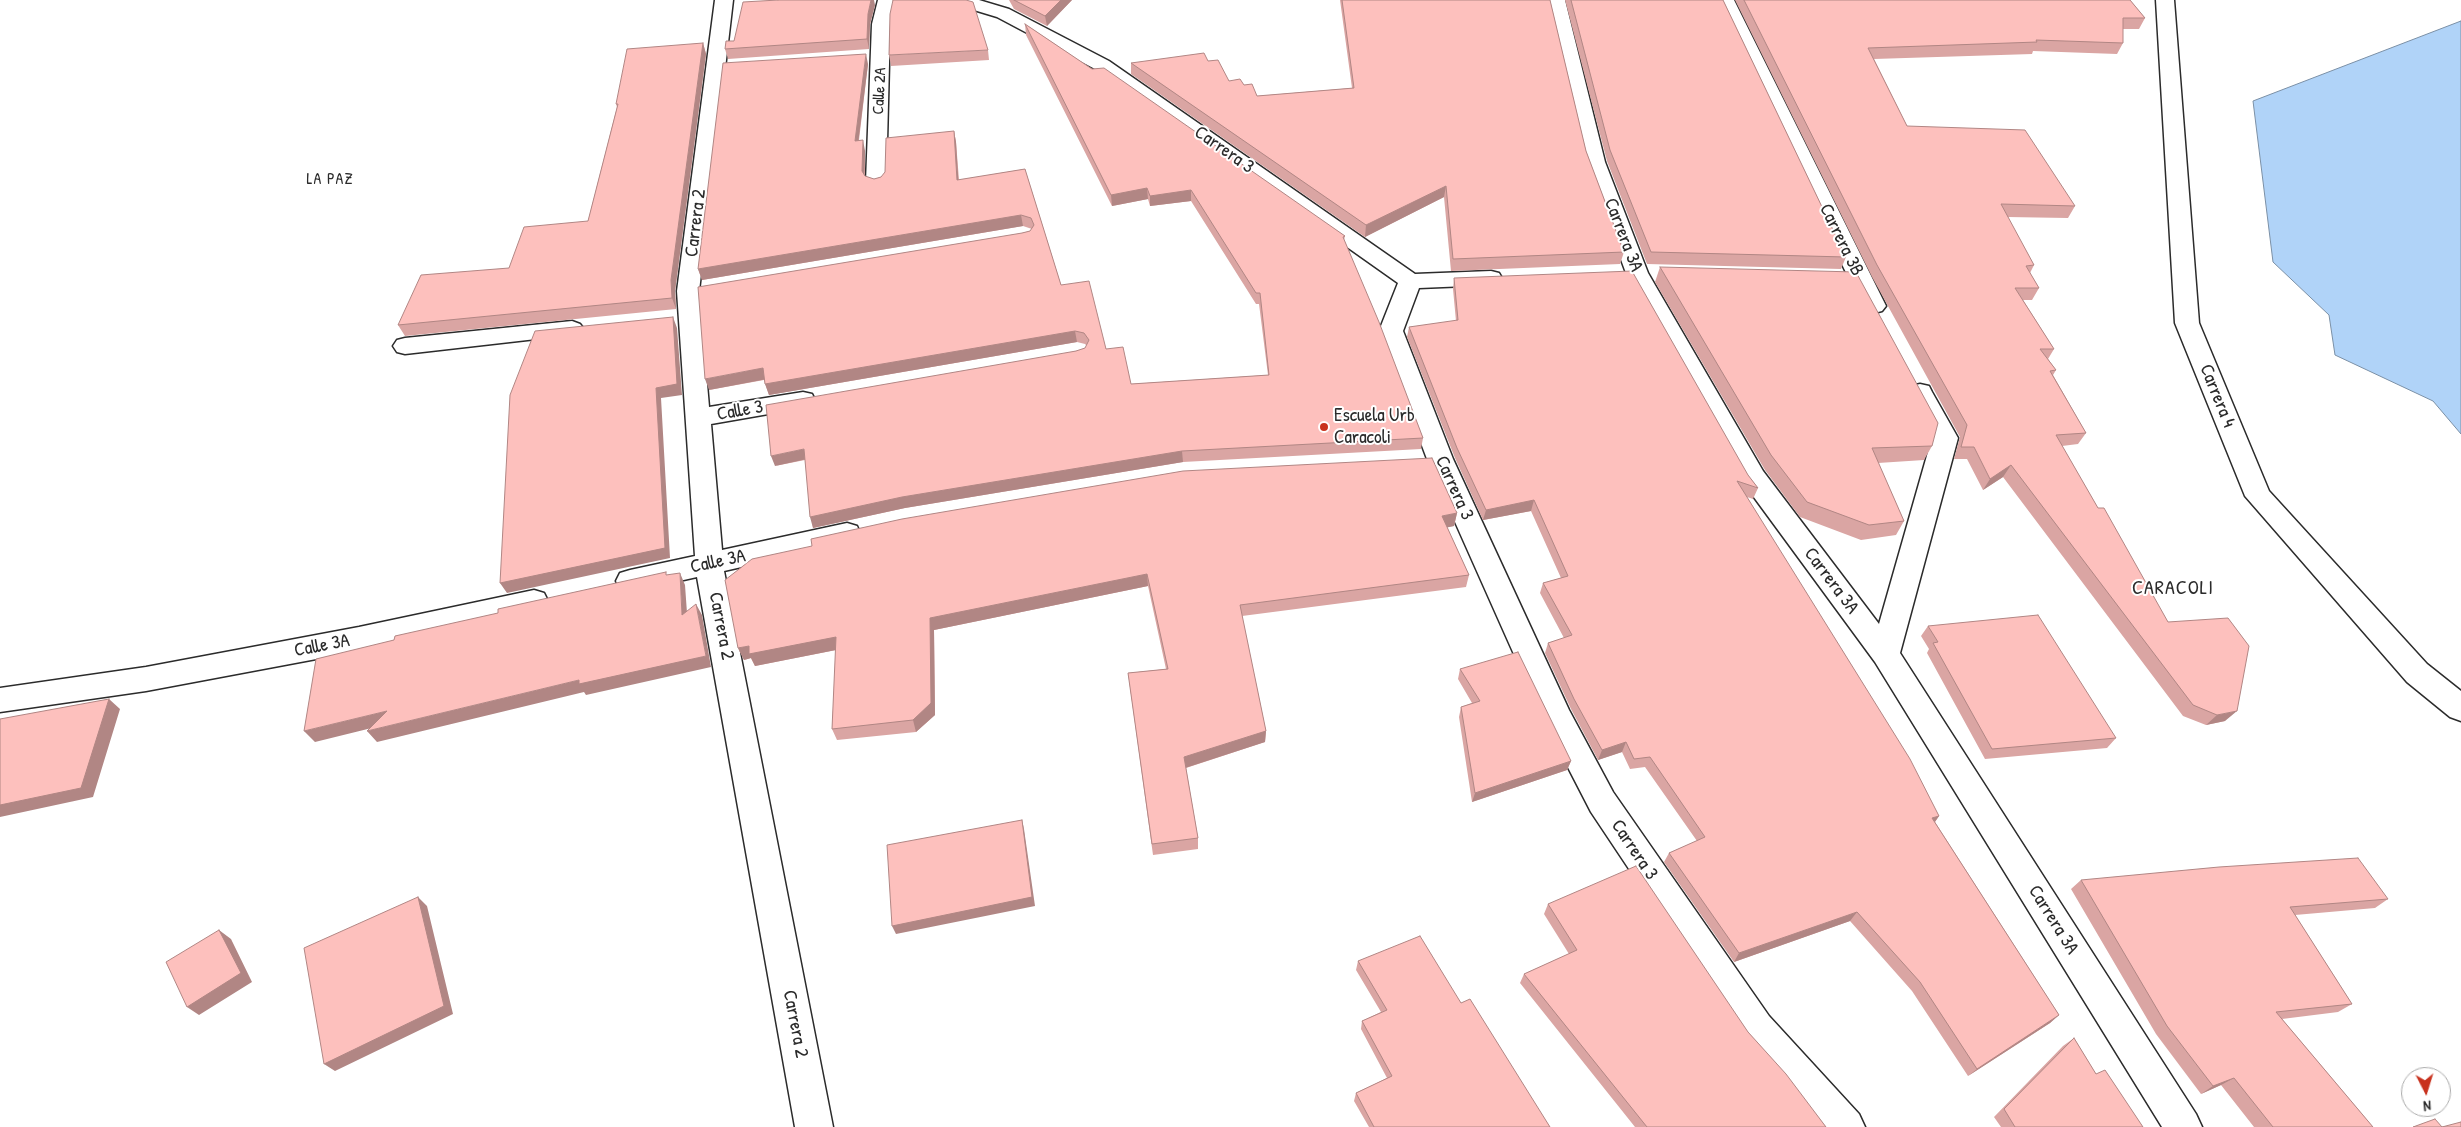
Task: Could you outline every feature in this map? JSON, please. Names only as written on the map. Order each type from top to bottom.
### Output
[{"type":"street","name":"Carrera 2","points":[[724,0],[725,66],[689,304],[709,564],[814,1127]]},
{"type":"street","name":"Calle 2A","points":[[876,182],[881,24],[887,0]]},
{"type":"street","name":"Carrera 3","points":[[960,0],[1003,13],[1102,65],[1410,280],[1391,331],[1440,459],[1556,715],[1602,802],[1756,1028],[1846,1127]]},
{"type":"street","name":"Carrera 3A","points":[[1556,0],[1595,162],[1627,273],[1754,478],[1885,654],[2183,1127]]},
{"type":"street","name":"Carrera 3B","points":[[1725,0],[1849,278],[1886,329]]},
{"type":"street","name":"Carrera 4","points":[[2165,0],[2187,323],[2258,496],[2417,673],[2461,708]]},
{"type":"street","points":[[862,58],[881,56]]},
{"type":"street","points":[[1627,273],[1666,274]]},
{"type":"street","points":[[1410,280],[1509,277]]},
{"type":"street","points":[[406,346],[592,327]]},
{"type":"street","points":[[1885,654],[1945,438],[1909,371]]},
{"type":"street","name":"Calle 3","points":[[698,418],[825,396]]},
{"type":"street","points":[[1411,461],[1440,459]]},
{"type":"street","name":"Calle 3A","points":[[602,587],[868,528]]},
{"type":"street","name":"Calle 3A","points":[[0,700],[146,680],[359,639],[563,595]]},
{"type":"water","points":[[2461,21],[2461,434],[2433,401],[2335,355],[2329,315],[2273,262],[2253,101]]},
{"type":"building","points":[[871,0],[868,14],[867,39],[725,49],[726,41],[734,41],[743,2]]},
{"type":"building","points":[[893,0],[966,0],[973,2],[988,50],[889,55],[890,14]]},
{"type":"building","points":[[1014,0],[1061,0],[1045,16]]},
{"type":"building","points":[[1342,0],[1550,0],[1586,151],[1624,252],[1453,259],[1446,186],[1366,225],[1131,63],[1204,53],[1208,61],[1218,60],[1229,81],[1240,79],[1244,85],[1252,84],[1257,96],[1354,88]]},
{"type":"building","points":[[1571,0],[1723,0],[1846,257],[1651,252],[1610,150]]},
{"type":"building","points":[[1744,0],[2130,0],[2145,18],[2123,18],[2123,43],[2036,40],[2037,42],[1868,48],[1907,126],[2025,130],[2075,206],[2001,204],[2034,265],[2026,266],[2039,288],[2015,288],[2054,349],[2040,349],[2056,370],[2050,371],[2086,433],[2056,435],[2098,508],[2104,508],[2168,622],[2228,618],[2249,646],[2237,711],[2217,715],[2193,705],[2011,465],[1990,479],[1974,447],[1961,447],[1967,425],[1877,265]]},
{"type":"building","points":[[1025,24],[1092,69],[1104,68],[1345,236],[1343,237],[1379,322],[1423,438],[1182,451],[902,497],[810,517],[804,449],[771,456],[766,405],[1076,351],[1085,348],[1089,340],[1084,333],[1075,331],[765,384],[763,368],[705,379],[698,287],[1022,233],[1030,231],[1034,225],[1031,218],[1021,215],[698,269],[723,63],[866,54],[855,141],[863,140],[862,171],[865,176],[874,179],[881,177],[885,172],[886,138],[954,131],[957,180],[1025,169],[1061,285],[1089,281],[1106,349],[1123,347],[1131,384],[1269,375],[1260,293],[1256,293],[1191,190],[1150,196],[1147,188],[1111,195]]},
{"type":"building","points":[[703,43],[671,280],[672,298],[398,325],[421,275],[509,268],[524,227],[588,221],[618,104],[616,104],[627,49]]},
{"type":"building","points":[[1660,267],[1856,272],[1938,423],[1932,446],[1872,448],[1904,521],[1869,525],[1807,502],[1771,455]]},
{"type":"building","points":[[1632,271],[1748,475],[1758,488],[1737,481],[1910,759],[1939,816],[1932,818],[2059,1015],[1977,1069],[1920,982],[1857,912],[1739,953],[1669,853],[1705,837],[1650,757],[1634,759],[1626,742],[1602,750],[1574,699],[1548,643],[1572,635],[1543,583],[1568,576],[1534,500],[1486,510],[1457,448],[1409,327],[1458,320],[1454,278]]},
{"type":"building","points":[[673,317],[677,384],[656,388],[665,548],[500,583],[510,395],[535,331]]},
{"type":"building","points":[[1432,458],[1457,513],[1442,516],[1469,575],[1240,605],[1266,731],[1184,757],[1198,838],[1152,844],[1128,673],[1168,669],[1147,574],[930,618],[931,703],[913,720],[832,729],[836,637],[749,654],[749,646],[738,648],[725,580],[752,559],[812,546],[811,539],[902,519],[1183,471]]},
{"type":"building","points":[[666,572],[666,575],[680,573],[682,615],[696,604],[706,656],[579,684],[579,680],[367,731],[387,711],[304,731],[316,659],[394,640],[395,636],[498,613],[498,609]]},
{"type":"building","points":[[2038,615],[2116,738],[1992,749],[1933,643],[1938,642],[1928,626]]},
{"type":"building","points":[[1518,652],[1571,761],[1475,793],[1461,707],[1480,701],[1460,669]]},
{"type":"building","points":[[109,699],[81,788],[0,805],[0,719]]},
{"type":"building","points":[[1022,820],[1032,897],[892,926],[887,845]]},
{"type":"building","points":[[2358,858],[2388,899],[2290,907],[2352,1004],[2276,1012],[2373,1127],[2273,1127],[2234,1078],[2213,1086],[2167,1026],[2081,880],[2219,867]]},
{"type":"building","points":[[1636,866],[1748,1032],[1786,1074],[1826,1127],[1647,1127],[1524,974],[1577,950],[1548,904]]},
{"type":"building","points":[[418,897],[444,1006],[324,1064],[304,948]]},
{"type":"building","points":[[219,930],[241,973],[187,1007],[166,962]]},
{"type":"building","points":[[1420,936],[1461,1003],[1470,999],[1550,1127],[1374,1127],[1356,1093],[1392,1076],[1362,1021],[1387,1010],[1358,961]]},
{"type":"building","points":[[2074,1038],[2096,1074],[2105,1070],[2143,1127],[2015,1127],[2004,1109]]},
{"type":"building","points":[[2435,1119],[2442,1127],[2413,1127]]},
{"type":"building","points":[[2461,1122],[2461,1127],[2442,1127]]},
{"type":"place","name":"Escuela Urb Caracoli","points":[[1324,427]]},
{"type":"district","name":"LA PAZ","points":[[330,180]]},
{"type":"district","name":"CARACOLI","points":[[2173,589]]}]
